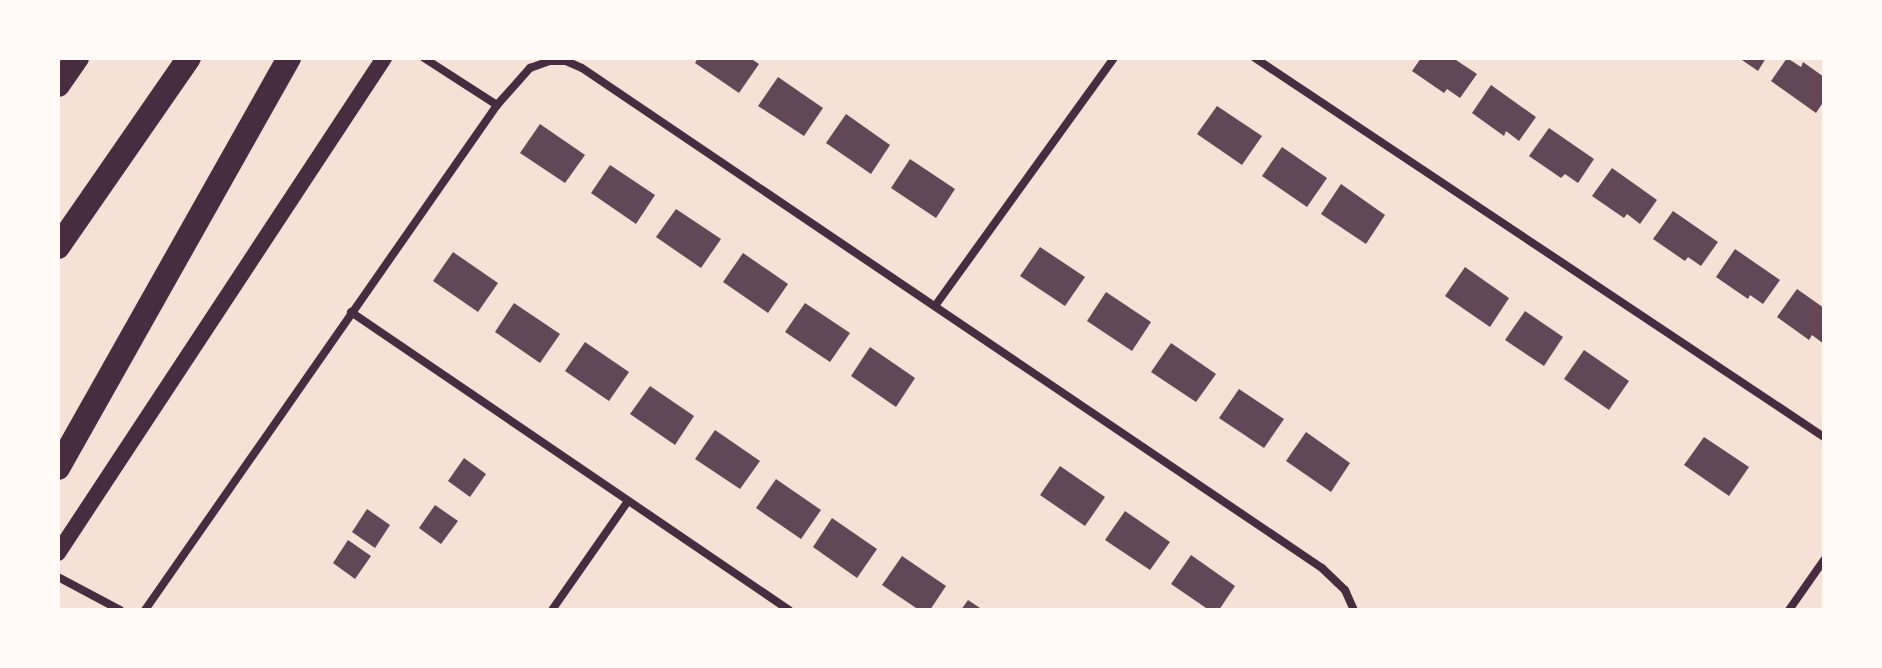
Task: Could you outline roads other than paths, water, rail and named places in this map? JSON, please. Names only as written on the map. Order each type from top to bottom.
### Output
[{"type":"highway","points":[[58,85],[77,58]]},
{"type":"highway","points":[[58,247],[189,58]]},
{"type":"highway","points":[[58,468],[289,58]]},
{"type":"main road","points":[[58,553],[384,58]]},
{"type":"street","points":[[424,58],[497,105]]},
{"type":"street","points":[[935,306],[1114,58]]},
{"type":"street","points":[[1255,58],[1824,437]]},
{"type":"street","points":[[145,610],[497,105],[530,68],[549,61],[566,61],[582,68],[1336,578],[1354,610]]},
{"type":"street","points":[[351,312],[789,610]]},
{"type":"street","points":[[552,610],[628,501]]},
{"type":"street","points":[[1789,610],[1824,560]]},
{"type":"street","points":[[58,577],[120,610]]}]
